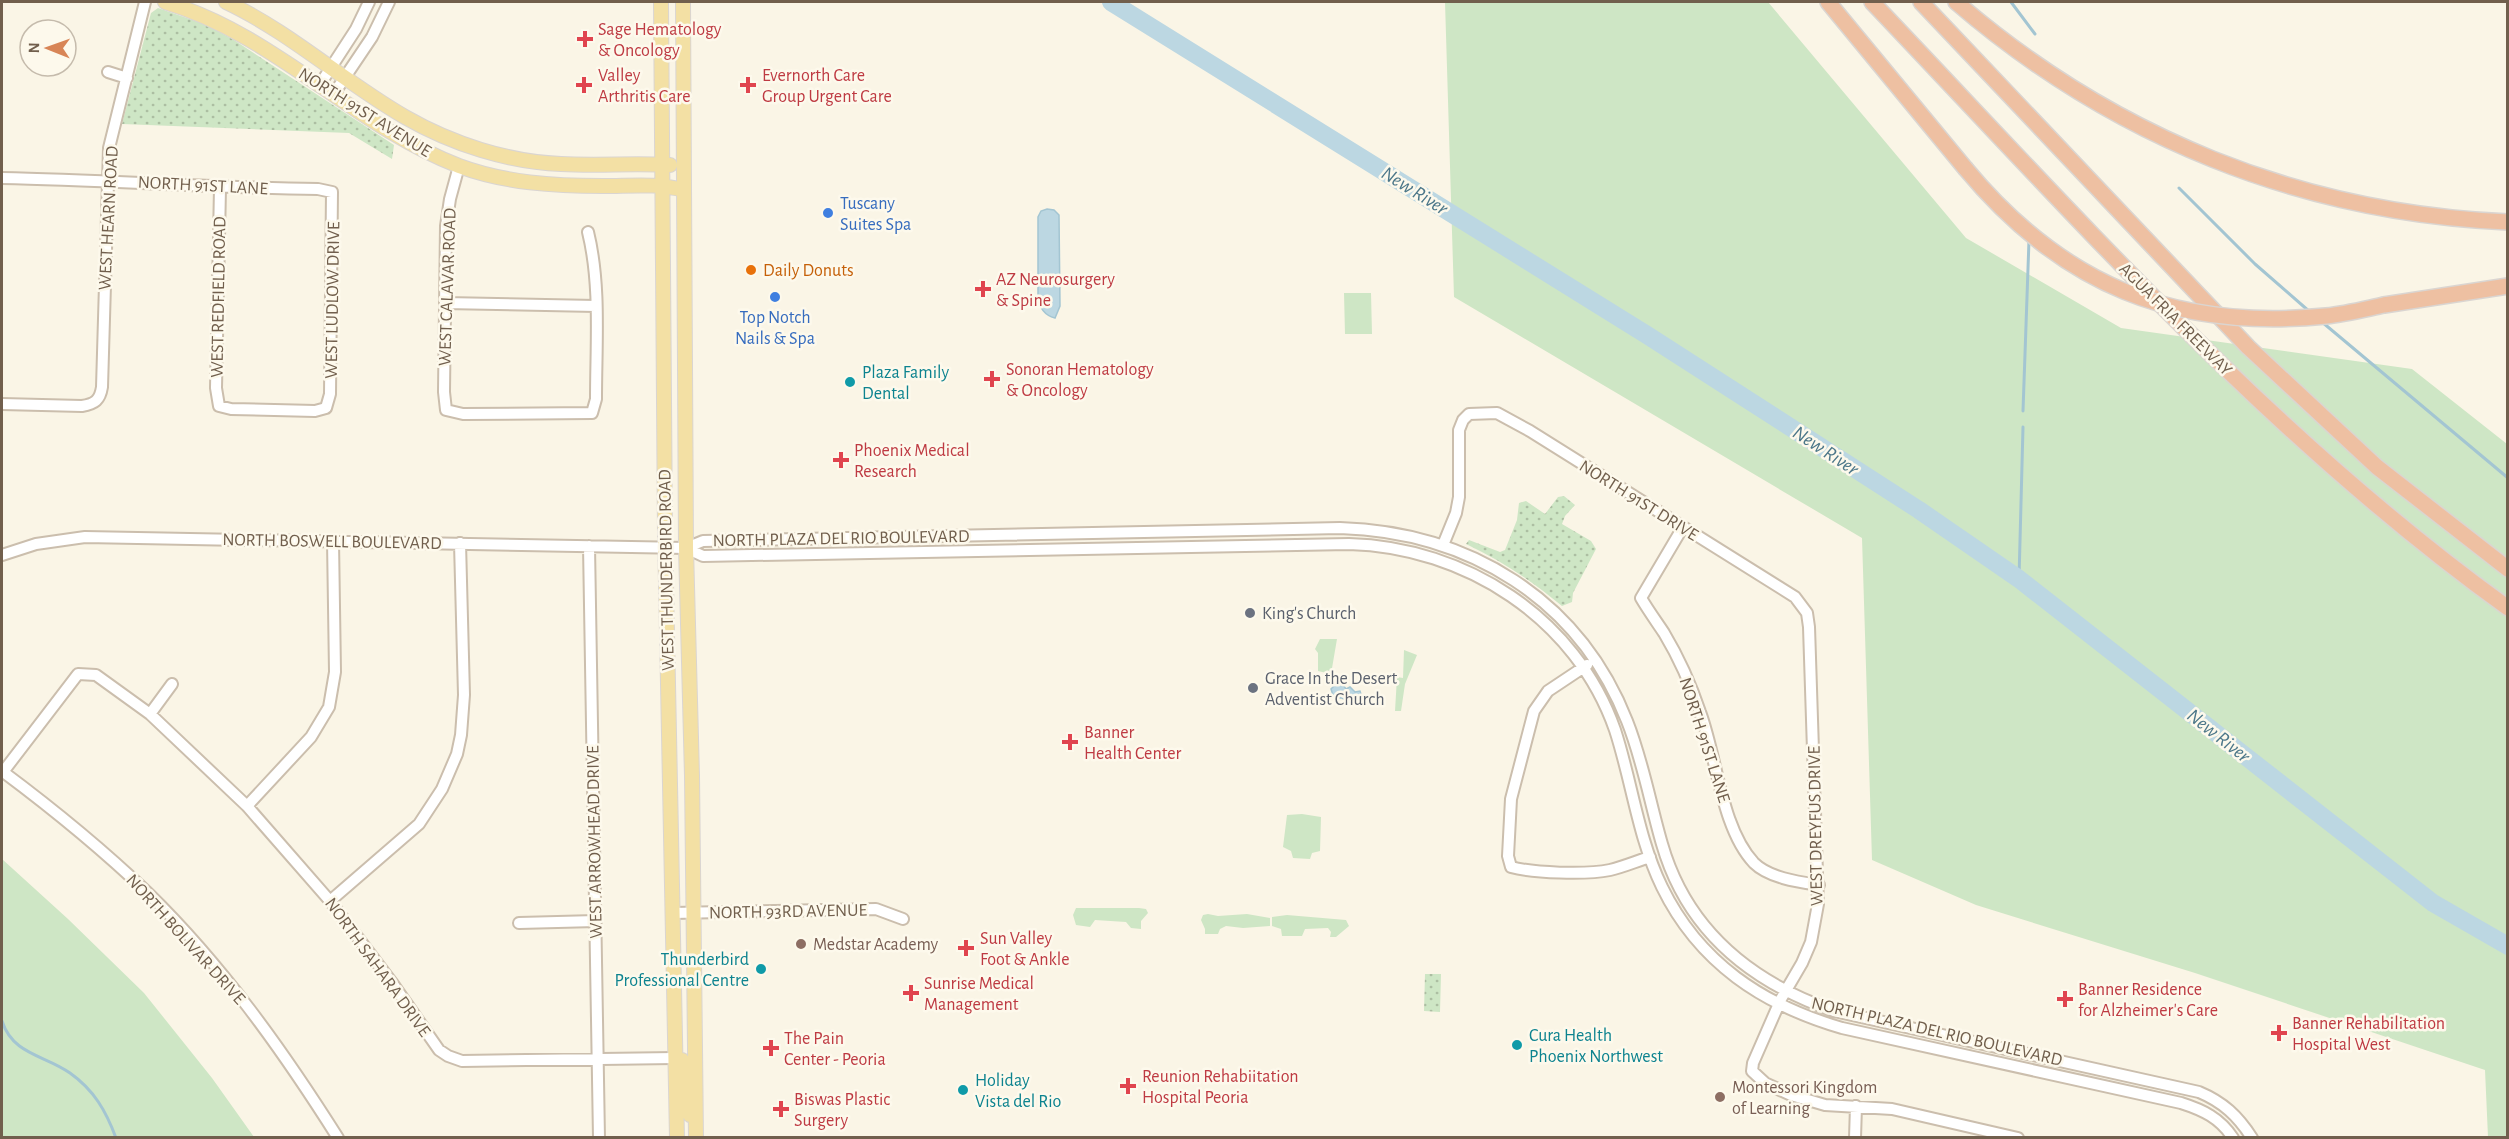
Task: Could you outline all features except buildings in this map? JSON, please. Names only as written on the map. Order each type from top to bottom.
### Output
[{"type":"highway","points":[[1828,2],[1988,196],[2043,246],[2083,273],[2132,295],[2160,304],[2211,315],[2262,320],[2329,316],[2508,286]]},
{"type":"highway","name":"AGUA FRIA FREEWAY","points":[[1872,2],[2104,248],[2220,364],[2350,485],[2508,608]]},
{"type":"highway","name":"AGUA FRIA FREEWAY","points":[[1921,2],[2248,347],[2377,467],[2508,569]]},
{"type":"highway","points":[[1956,2],[1999,38],[2068,86],[2134,124],[2194,153],[2265,180],[2346,202],[2419,215],[2508,222]]},
{"type":"main road","name":"NORTH 91ST AVENUE","points":[[165,2],[205,16],[239,33],[396,136],[459,166],[510,180],[552,185],[663,184],[684,190]]},
{"type":"main road","name":"NORTH 91ST AVENUE","points":[[226,2],[258,19],[406,118],[482,150],[514,158],[560,164],[684,166]]},
{"type":"main road","name":"WEST THUNDERBIRD ROAD","points":[[661,2],[666,548],[677,1137]]},
{"type":"main road","name":"WEST THUNDERBIRD ROAD","points":[[682,2],[686,548],[696,1134]]},
{"type":"main road","points":[[459,166],[473,159],[495,161],[514,158]]},
{"type":"main road","points":[[675,1058],[679,1058],[683,1063],[687,1106],[696,1134]]},
{"type":"street","name":"WEST HEARN ROAD","points":[[2,404],[82,406],[97,401],[102,387],[106,180],[109,148],[146,2]]},
{"type":"street","points":[[319,86],[356,29],[369,2]]},
{"type":"street","points":[[333,95],[347,78],[372,37],[389,2]]},
{"type":"street","points":[[108,72],[127,78]]},
{"type":"street","name":"WEST CALAVAR ROAD","points":[[459,166],[446,226],[444,392],[446,410],[463,414],[592,413],[596,399],[596,306]]},
{"type":"street","name":"NORTH 91ST LANE","points":[[2,178],[106,180],[220,188],[318,189],[332,192]]},
{"type":"street","name":"WEST REDFIELD ROAD","points":[[220,188],[216,388],[219,406],[231,409],[315,411],[326,408]]},
{"type":"street","name":"WEST LUDLOW DRIVE","points":[[326,408],[330,394],[332,192]]},
{"type":"street","points":[[445,303],[596,306],[593,252],[588,232]]},
{"type":"street","name":"NORTH 91ST DRIVE","points":[[1443,545],[1456,513],[1459,497],[1459,430],[1463,420],[1469,414],[1497,413],[1796,597],[1803,605]]},
{"type":"street","name":"NORTH 91ST LANE","points":[[1683,527],[1641,598],[1664,634],[1689,681],[1701,715],[1733,831],[1745,851],[1756,865],[1771,873],[1793,881],[1819,885]]},
{"type":"street","name":"NORTH PLAZA DEL RIO BOULEVARD","points":[[666,548],[686,548],[703,541],[1340,528],[1392,532],[1443,545],[1483,561],[1542,600],[1557,614],[1595,660],[1613,688],[1634,740],[1667,861],[1681,890],[1704,925],[1718,944],[1736,959],[1786,992],[1834,1011],[2199,1092],[2212,1097],[2234,1114],[2252,1137]]},
{"type":"street","points":[[1226,531],[1226,547]]},
{"type":"street","points":[[1137,532],[1138,548]]},
{"type":"street","points":[[1389,546],[1392,532]]},
{"type":"street","points":[[1040,534],[1041,550]]},
{"type":"street","points":[[947,536],[947,552]]},
{"type":"street","name":"NORTH BOSWELL BOULEVARD","points":[[2,555],[36,544],[85,537],[666,548]]},
{"type":"street","points":[[808,538],[808,554]]},
{"type":"street","points":[[247,806],[311,737],[329,707],[335,672],[333,541]]},
{"type":"street","points":[[330,901],[419,824],[442,789],[457,754],[464,694],[460,543]]},
{"type":"street","name":"NORTH PLAZA DEL RIO BOULEVARD","points":[[686,548],[703,556],[1337,544],[1389,546],[1449,563],[1506,592],[1551,630],[1583,667],[1599,693],[1615,730],[1650,857],[1662,886],[1692,934],[1738,980],[1779,1005],[1842,1028],[2181,1103],[2212,1115],[2233,1137]]},
{"type":"street","name":"WEST ARROWHEAD DRIVE","points":[[590,546],[599,1137]]},
{"type":"street","points":[[1506,592],[1513,579]]},
{"type":"street","name":"WEST DREYFUS DRIVE","points":[[1803,605],[1808,613],[1809,627],[1819,885],[1815,923],[1810,942],[1779,1005],[1753,1063],[1752,1071],[1765,1083],[1791,1095],[1825,1105],[1856,1106]]},
{"type":"street","points":[[1595,660],[1548,691],[1534,711],[1511,799],[1508,856],[1511,867],[1523,870],[1593,872],[1609,870],[1650,857]]},
{"type":"street","name":"NORTH SAHARA DRIVE","points":[[2,772],[78,674],[96,675],[150,714],[247,806],[330,901],[393,984],[439,1050],[448,1056],[462,1061],[675,1058]]},
{"type":"street","points":[[150,714],[172,684]]},
{"type":"street","name":"NORTH BOLIVAR DRIVE","points":[[2,772],[89,838],[150,895],[251,1010],[300,1078],[338,1137]]},
{"type":"street","name":"NORTH 93RD AVENUE","points":[[672,912],[876,909],[903,919]]},
{"type":"street","points":[[519,923],[596,921]]},
{"type":"street","points":[[1692,934],[1704,925]]},
{"type":"street","points":[[1855,1137],[1856,1106],[1892,1109],[2017,1137]]},
{"type":"green space","points":[[1445,2],[1768,2],[1966,238],[2121,328],[2412,369],[2507,444],[2507,1137],[2488,1137],[2485,1070],[2195,973],[1976,905],[1872,860],[1862,538],[1454,297]]},
{"type":"green space","points":[[158,8],[207,25],[234,40],[394,145],[392,159],[349,133],[122,124],[151,13]]},
{"type":"green space","points":[[1344,293],[1371,293],[1372,334],[1345,334]]},
{"type":"green space","points":[[1564,496],[1575,505],[1565,516],[1562,524],[1591,541],[1596,549],[1573,593],[1572,602],[1562,606],[1516,572],[1466,544],[1469,540],[1500,552],[1505,550],[1517,520],[1519,503],[1526,501],[1545,514],[1558,497]]},
{"type":"green space","points":[[1320,639],[1337,639],[1331,674],[1318,671],[1318,653],[1315,649]]},
{"type":"green space","points":[[1404,650],[1417,655],[1405,684],[1401,711],[1395,711],[1397,677],[1403,678]]},
{"type":"green space","points":[[1302,814],[1321,817],[1320,851],[1312,853],[1310,859],[1293,858],[1291,851],[1283,847],[1287,815]]},
{"type":"green space","points":[[2,859],[144,993],[212,1078],[254,1137],[2,1137]]},
{"type":"green space","points":[[1076,908],[1139,908],[1146,909],[1148,913],[1141,921],[1141,929],[1131,928],[1126,922],[1095,920],[1090,927],[1076,925],[1073,915]]},
{"type":"green space","points":[[1247,914],[1270,918],[1270,926],[1243,928],[1226,926],[1220,929],[1218,934],[1205,934],[1201,920],[1203,915],[1218,916]]},
{"type":"green space","points":[[1287,915],[1346,920],[1349,926],[1336,937],[1330,937],[1331,932],[1328,928],[1305,929],[1302,936],[1282,936],[1281,929],[1272,926],[1272,917]]},
{"type":"green space","points":[[1425,974],[1441,974],[1440,1012],[1424,1011]]},
{"type":"water","points":[[1054,210],[1059,215],[1060,306],[1055,318],[1042,310],[1038,296],[1038,217],[1041,211]]},
{"type":"water","points":[[1337,683],[1346,689],[1350,687],[1355,692],[1360,691],[1362,697],[1354,698],[1350,703],[1342,698],[1334,698],[1331,689]]},
{"type":"waterway","name":"New River","points":[[1111,2],[1647,335],[1919,510],[2019,579],[2433,903],[2508,946]]},
{"type":"waterway","points":[[2011,2],[2035,34]]},
{"type":"waterway","points":[[2179,188],[2255,264],[2310,312]]},
{"type":"waterway","points":[[2023,411],[2029,240]]},
{"type":"waterway","points":[[2322,322],[2508,478]]},
{"type":"waterway","points":[[2019,579],[2023,427]]},
{"type":"waterway","points":[[2,1021],[7,1032],[22,1048],[70,1073],[86,1087],[103,1110],[116,1138]]},
{"type":"place","name":"Sage Hematology & Oncology","points":[[585,39]]},
{"type":"place","name":"Valley Arthritis Care","points":[[584,85]]},
{"type":"place","name":"Evernorth Care Group Urgent Care","points":[[748,85]]},
{"type":"place","name":"Tuscany Suites Spa","points":[[828,213]]},
{"type":"place","name":"Daily Donuts","points":[[751,270]]},
{"type":"place","name":"AZ Neurosurgery & Spine","points":[[983,289]]},
{"type":"place","name":"Top Notch Nails & Spa","points":[[775,297]]},
{"type":"place","name":"Sonoran Hematology & Oncology","points":[[992,379]]},
{"type":"place","name":"Plaza Family Dental","points":[[850,382]]},
{"type":"place","name":"Phoenix Medical Research","points":[[841,460]]},
{"type":"place","name":"King's Church","points":[[1250,613]]},
{"type":"place","name":"Grace In the Desert Adventist Church","points":[[1253,688]]},
{"type":"place","name":"Banner Health Center","points":[[1070,742]]},
{"type":"place","name":"Medstar Academy","points":[[801,944]]},
{"type":"place","name":"Sun Valley Foot & Ankle","points":[[966,948]]},
{"type":"place","name":"Thunderbird Professional Centre","points":[[761,969]]},
{"type":"place","name":"Sunrise Medical Management","points":[[911,993]]},
{"type":"place","name":"Banner Residence for Alzheimer's Care","points":[[2065,999]]},
{"type":"place","name":"Banner Rehabilitation Hospital West","points":[[2279,1033]]},
{"type":"place","name":"Cura Health Phoenix Northwest","points":[[1517,1045]]},
{"type":"place","name":"The Pain Center - Peoria","points":[[771,1048]]},
{"type":"place","name":"Reunion Rehabiitation Hospital Peoria","points":[[1128,1086]]},
{"type":"place","name":"Holiday Vista del Rio","points":[[963,1090]]},
{"type":"place","name":"Montessori Kingdom of Learning","points":[[1720,1097]]},
{"type":"place","name":"Biswas Plastic Surgery","points":[[781,1109]]}]
